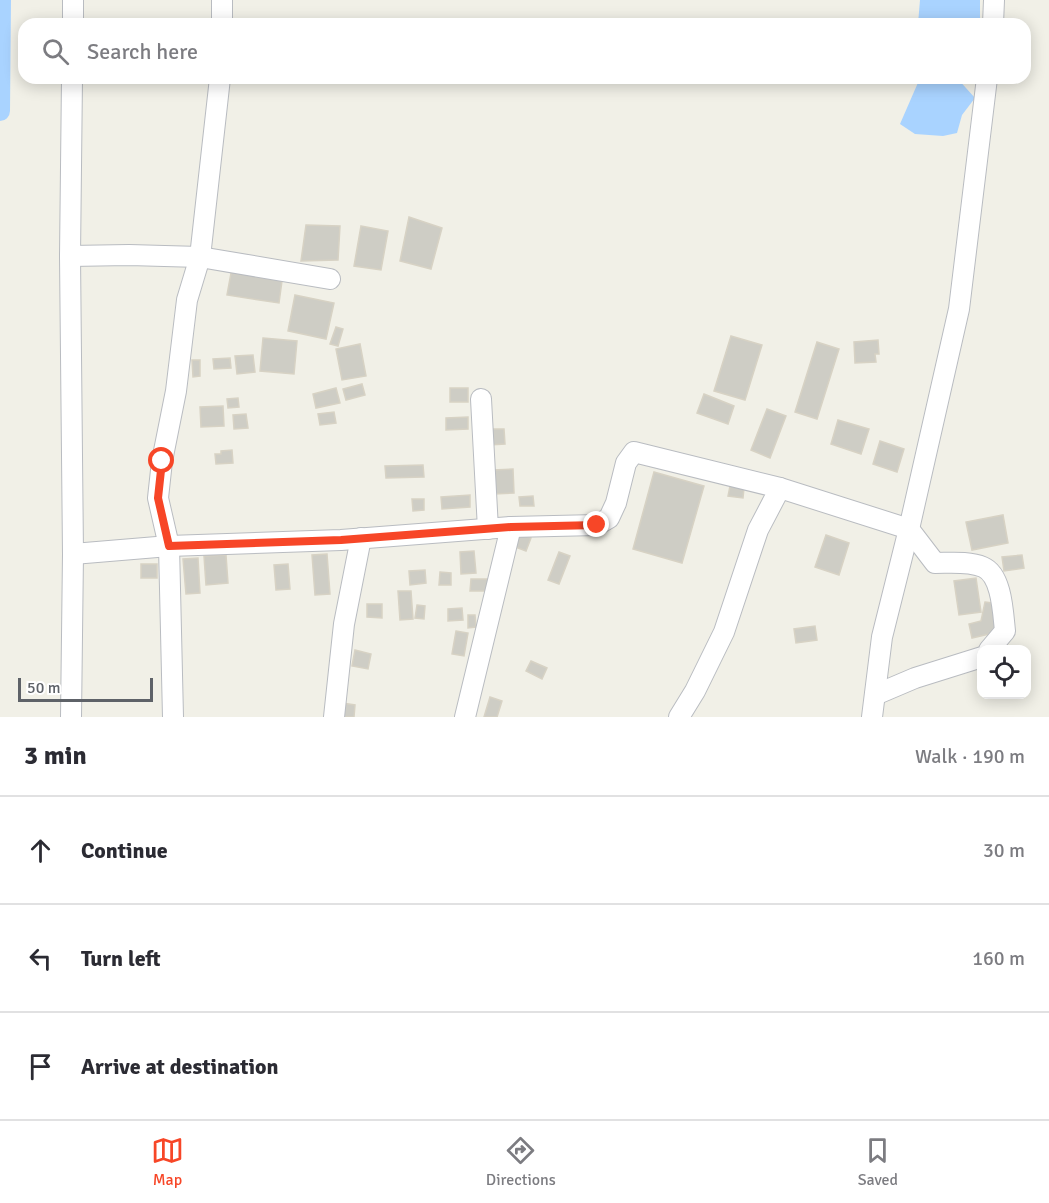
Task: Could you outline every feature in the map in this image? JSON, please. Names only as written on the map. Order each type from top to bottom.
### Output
[{"type":"street","points":[[73,0],[73,18]]},
{"type":"street","points":[[222,0],[222,18]]},
{"type":"street","points":[[993,18],[994,0]]},
{"type":"street","points":[[71,717],[72,84]]},
{"type":"street","points":[[173,717],[169,546],[158,498],[162,461],[176,392],[187,300],[200,257],[218,84]]},
{"type":"street","points":[[872,717],[882,638],[959,309],[986,84]]},
{"type":"street","points":[[70,256],[200,257],[330,279]]},
{"type":"street","points":[[481,399],[489,529]]},
{"type":"street","points":[[73,554],[169,546],[361,538],[511,527],[597,525],[609,518],[616,503],[626,463],[634,452],[780,488],[909,529],[935,562],[984,567],[993,576],[1002,600],[1005,631],[993,645]]},
{"type":"street","points":[[679,717],[695,691],[724,632],[758,530],[780,488]]},
{"type":"street","points":[[465,717],[511,527]]},
{"type":"street","points":[[334,717],[344,624],[361,538]]},
{"type":"street","points":[[875,695],[915,678],[977,658]]},
{"type":"water","points":[[920,0],[980,0],[980,18],[918,18]]},
{"type":"water","points":[[917,84],[962,84],[975,98],[962,115],[957,133],[943,136],[915,134],[900,124]]},
{"type":"building","points":[[409,217],[442,228],[431,269],[400,261]]},
{"type":"building","points":[[306,225],[340,226],[338,260],[301,261]]},
{"type":"building","points":[[361,226],[388,231],[381,270],[354,266]]},
{"type":"building","points":[[231,273],[282,281],[279,303],[227,295]]},
{"type":"building","points":[[295,295],[334,303],[326,339],[288,331]]},
{"type":"building","points":[[336,327],[343,329],[338,346],[330,344]]},
{"type":"building","points":[[731,336],[762,345],[745,400],[714,391]]},
{"type":"building","points":[[263,338],[297,341],[294,374],[260,371]]},
{"type":"building","points":[[878,340],[879,354],[875,354],[876,362],[855,363],[854,342]]},
{"type":"building","points":[[817,342],[839,349],[817,419],[795,412]]},
{"type":"building","points":[[360,344],[366,376],[342,380],[336,349]]},
{"type":"building","points":[[253,355],[255,372],[237,374],[235,356]]},
{"type":"building","points":[[230,358],[231,368],[214,369],[213,359]]},
{"type":"building","points":[[192,360],[200,360],[200,376],[193,377]]},
{"type":"building","points":[[362,384],[365,395],[346,400],[343,389]]},
{"type":"building","points":[[336,388],[340,403],[316,408],[313,394]]},
{"type":"building","points":[[450,388],[468,388],[468,402],[450,402]]},
{"type":"building","points":[[704,394],[734,406],[728,424],[697,413]]},
{"type":"building","points":[[238,398],[239,407],[228,408],[227,399]]},
{"type":"building","points":[[223,406],[224,426],[201,427],[200,407]]},
{"type":"building","points":[[767,409],[786,416],[770,458],[751,450]]},
{"type":"building","points":[[334,412],[336,423],[320,425],[318,414]]},
{"type":"building","points":[[246,414],[248,428],[234,429],[233,415]]},
{"type":"building","points":[[468,417],[468,429],[446,430],[446,418]]},
{"type":"building","points":[[838,420],[869,429],[861,454],[831,444]]},
{"type":"building","points":[[488,429],[504,429],[505,444],[489,445]]},
{"type":"building","points":[[880,441],[904,449],[897,472],[873,464]]},
{"type":"building","points":[[232,450],[233,463],[216,464],[215,454]]},
{"type":"building","points":[[423,465],[424,477],[386,478],[385,466]]},
{"type":"building","points":[[513,469],[514,493],[494,494],[493,470]]},
{"type":"building","points":[[654,472],[704,486],[682,563],[633,549]]},
{"type":"building","points":[[730,486],[744,488],[743,498],[728,496]]},
{"type":"building","points":[[470,495],[470,507],[442,509],[441,497]]},
{"type":"building","points":[[533,496],[534,506],[520,506],[519,497]]},
{"type":"building","points":[[412,499],[424,499],[424,510],[413,511]]},
{"type":"building","points":[[1003,515],[1008,543],[972,550],[966,522]]},
{"type":"building","points":[[518,533],[531,538],[526,551],[513,546]]},
{"type":"building","points":[[826,535],[849,543],[839,575],[815,567]]},
{"type":"building","points":[[474,551],[476,573],[461,574],[460,552]]},
{"type":"building","points":[[559,552],[570,556],[559,584],[548,580]]},
{"type":"building","points":[[327,554],[330,594],[315,595],[312,555]]},
{"type":"building","points":[[226,555],[228,583],[206,585],[204,556]]},
{"type":"building","points":[[1022,555],[1024,568],[1004,571],[1002,557]]},
{"type":"building","points":[[198,558],[200,593],[186,594],[183,559]]},
{"type":"building","points":[[141,564],[157,564],[157,578],[141,578]]},
{"type":"building","points":[[288,564],[290,589],[276,590],[274,565]]},
{"type":"building","points":[[425,570],[426,583],[410,585],[409,571]]},
{"type":"building","points":[[440,572],[451,573],[451,585],[439,585]]},
{"type":"building","points":[[976,578],[981,612],[959,615],[954,581]]},
{"type":"building","points":[[471,579],[488,579],[488,591],[470,591]]},
{"type":"building","points":[[398,591],[411,591],[413,619],[400,620]]},
{"type":"building","points":[[985,602],[992,603],[998,632],[972,638],[969,624],[981,621]]},
{"type":"building","points":[[367,604],[382,604],[382,618],[367,617]]},
{"type":"building","points":[[417,605],[425,606],[424,619],[415,618]]},
{"type":"building","points":[[462,608],[463,620],[448,621],[448,609]]},
{"type":"building","points":[[468,615],[475,615],[476,627],[468,628]]},
{"type":"building","points":[[815,626],[817,640],[796,643],[794,629]]},
{"type":"building","points":[[456,631],[468,633],[464,656],[452,654]]},
{"type":"building","points":[[355,650],[371,654],[368,669],[352,666]]},
{"type":"building","points":[[531,661],[547,668],[542,679],[526,671]]},
{"type":"building","points":[[490,697],[502,701],[497,717],[484,717]]},
{"type":"building","points":[[342,703],[355,705],[354,717],[340,717]]},
{"type":"waterway","points":[[0,111],[1,0]]},
{"type":"route","points":[[162,461],[158,498],[169,546],[341,540],[511,527],[597,525]]}]
